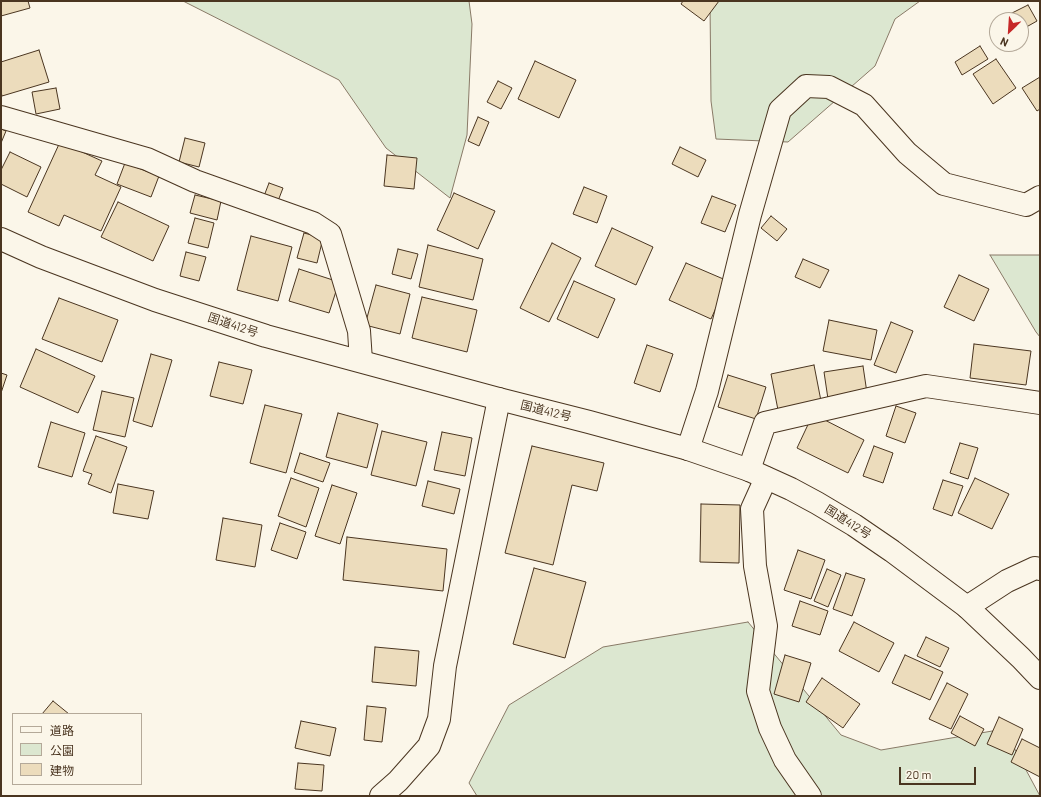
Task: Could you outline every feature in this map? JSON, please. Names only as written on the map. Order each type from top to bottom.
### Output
[{"type":"main road","points":[[688,449],[707,391],[750,215],[780,110],[806,86],[829,87],[864,105],[907,153],[944,184],[1026,205],[1040,197]]},
{"type":"main road","points":[[1,117],[147,159],[195,181],[313,223],[330,234],[359,331],[361,361]]},
{"type":"main road","name":"国道412号","points":[[1,239],[41,258],[155,300],[266,336],[688,449],[758,474],[817,503],[854,525],[892,551],[967,607],[1040,678]]},
{"type":"main road","points":[[810,796],[785,760],[770,728],[758,691],[766,626],[755,566],[752,509],[765,423],[926,386],[1040,403]]},
{"type":"main road","points":[[382,796],[430,746],[439,719],[444,666],[499,399]]},
{"type":"main road","points":[[967,607],[1007,581],[1035,568],[1040,569]]},
{"type":"green space","points":[[183,1],[469,1],[472,24],[467,135],[450,198],[386,148],[339,80]]},
{"type":"green space","points":[[710,1],[920,1],[895,19],[875,66],[788,142],[716,139],[711,101]]},
{"type":"green space","points":[[990,255],[1040,255],[1040,337],[1036,332]]},
{"type":"green space","points":[[748,622],[841,735],[881,750],[1004,729],[1040,796],[477,796],[469,783],[509,705],[603,647]]},
{"type":"building","points":[[1,1],[28,1],[30,8],[1,16]]},
{"type":"building","points":[[683,1],[719,1],[704,21],[681,4]]},
{"type":"building","points":[[1028,5],[1037,21],[1029,26],[1029,12],[1014,12]]},
{"type":"building","points":[[980,46],[988,59],[962,75],[955,62]]},
{"type":"building","points":[[39,50],[49,82],[2,96],[1,62]]},
{"type":"building","points":[[996,59],[1016,88],[993,104],[973,74]]},
{"type":"building","points":[[535,61],[576,80],[559,118],[518,99]]},
{"type":"building","points":[[1040,77],[1040,109],[1037,111],[1022,88]]},
{"type":"building","points":[[498,81],[512,88],[501,109],[487,102]]},
{"type":"building","points":[[56,88],[60,109],[36,114],[32,92]]},
{"type":"building","points":[[478,117],[489,122],[479,146],[468,141]]},
{"type":"building","points":[[1,129],[6,131],[1,143]]},
{"type":"building","points":[[185,138],[205,143],[199,167],[179,162]]},
{"type":"building","points":[[60,142],[102,161],[95,175],[121,187],[101,231],[64,215],[59,226],[28,212]]},
{"type":"building","points":[[680,147],[706,160],[698,177],[672,164]]},
{"type":"building","points":[[10,152],[41,167],[27,197],[1,184],[1,170]]},
{"type":"building","points":[[387,155],[417,158],[414,189],[384,186]]},
{"type":"building","points":[[125,163],[159,176],[151,197],[117,184]]},
{"type":"building","points":[[269,183],[283,188],[278,201],[264,196]]},
{"type":"building","points":[[584,187],[607,196],[597,223],[573,214]]},
{"type":"building","points":[[454,193],[495,211],[478,249],[437,230]]},
{"type":"building","points":[[195,195],[221,201],[217,220],[190,213]]},
{"type":"building","points":[[712,196],[736,205],[725,232],[701,223]]},
{"type":"building","points":[[118,202],[169,226],[153,261],[101,237]]},
{"type":"building","points":[[771,216],[787,229],[777,241],[761,228]]},
{"type":"building","points":[[195,218],[214,223],[208,248],[188,243]]},
{"type":"building","points":[[612,228],[653,247],[636,285],[595,266]]},
{"type":"building","points":[[304,233],[323,238],[317,263],[297,258]]},
{"type":"building","points":[[251,236],[292,247],[278,301],[237,290]]},
{"type":"building","points":[[552,243],[581,258],[549,322],[520,308]]},
{"type":"building","points":[[428,245],[483,259],[473,300],[419,287]]},
{"type":"building","points":[[398,249],[418,254],[411,279],[392,274]]},
{"type":"building","points":[[186,252],[206,257],[199,281],[180,276]]},
{"type":"building","points":[[803,259],[829,270],[820,288],[795,277]]},
{"type":"building","points":[[686,263],[728,281],[711,319],[669,300]]},
{"type":"building","points":[[299,269],[339,282],[329,313],[289,301]]},
{"type":"building","points":[[959,275],[989,289],[974,321],[944,307]]},
{"type":"building","points":[[574,281],[615,299],[598,338],[557,319]]},
{"type":"building","points":[[376,285],[410,294],[400,334],[365,325]]},
{"type":"building","points":[[422,297],[477,310],[467,352],[412,338]]},
{"type":"building","points":[[59,298],[118,320],[102,362],[42,339]]},
{"type":"building","points":[[829,320],[877,330],[871,360],[823,351]]},
{"type":"building","points":[[891,322],[913,331],[896,373],[874,365]]},
{"type":"building","points":[[974,344],[1031,351],[1026,385],[970,378]]},
{"type":"building","points":[[647,345],[673,354],[660,392],[634,383]]},
{"type":"building","points":[[36,349],[95,376],[78,413],[20,387]]},
{"type":"building","points":[[151,354],[172,360],[152,427],[133,421]]},
{"type":"building","points":[[219,362],[252,370],[243,404],[210,396]]},
{"type":"building","points":[[814,365],[821,401],[778,410],[771,374]]},
{"type":"building","points":[[863,366],[867,393],[828,399],[824,372]]},
{"type":"building","points":[[1,373],[7,375],[1,393]]},
{"type":"building","points":[[728,375],[766,387],[756,419],[718,407]]},
{"type":"building","points":[[102,391],[134,398],[125,437],[93,430]]},
{"type":"building","points":[[265,405],[302,414],[286,473],[250,463]]},
{"type":"building","points":[[896,406],[916,413],[905,443],[886,436]]},
{"type":"building","points":[[338,413],[378,424],[367,468],[326,457]]},
{"type":"building","points":[[813,414],[864,440],[848,473],[797,448]]},
{"type":"building","points":[[51,422],[85,433],[72,477],[38,467]]},
{"type":"building","points":[[382,431],[427,442],[416,486],[371,475]]},
{"type":"building","points":[[442,432],[472,438],[465,476],[434,470]]},
{"type":"building","points":[[96,436],[127,447],[111,493],[88,484],[92,474],[83,471]]},
{"type":"building","points":[[960,443],[978,448],[968,479],[950,473]]},
{"type":"building","points":[[532,446],[604,463],[597,491],[572,485],[553,565],[505,553]]},
{"type":"building","points":[[874,446],[893,453],[883,483],[863,476]]},
{"type":"building","points":[[300,453],[330,463],[323,482],[294,472]]},
{"type":"building","points":[[291,478],[319,488],[306,527],[278,516]]},
{"type":"building","points":[[975,478],[1009,494],[992,529],[958,513]]},
{"type":"building","points":[[943,480],[963,486],[952,516],[933,509]]},
{"type":"building","points":[[428,481],[460,489],[454,514],[422,506]]},
{"type":"building","points":[[118,484],[154,491],[148,519],[113,513]]},
{"type":"building","points":[[332,485],[357,493],[340,544],[315,536]]},
{"type":"building","points":[[701,504],[740,505],[739,563],[700,562]]},
{"type":"building","points":[[223,518],[262,525],[255,567],[216,560]]},
{"type":"building","points":[[280,523],[306,532],[297,559],[271,550]]},
{"type":"building","points":[[347,537],[447,549],[443,591],[343,580]]},
{"type":"building","points":[[798,550],[825,560],[811,599],[784,590]]},
{"type":"building","points":[[534,568],[586,582],[565,658],[513,644]]},
{"type":"building","points":[[827,569],[841,575],[828,607],[814,601]]},
{"type":"building","points":[[846,573],[865,579],[852,616],[833,609]]},
{"type":"building","points":[[800,601],[828,611],[820,635],[792,626]]},
{"type":"building","points":[[854,622],[894,643],[879,672],[839,651]]},
{"type":"building","points":[[926,637],[949,648],[940,667],[917,656]]},
{"type":"building","points":[[375,647],[419,651],[416,686],[372,682]]},
{"type":"building","points":[[785,655],[811,663],[799,702],[774,694]]},
{"type":"building","points":[[905,655],[943,672],[930,700],[892,683]]},
{"type":"building","points":[[822,678],[860,704],[843,728],[806,702]]},
{"type":"building","points":[[947,683],[968,694],[951,729],[929,719]]},
{"type":"building","points":[[53,701],[68,713],[43,713]]},
{"type":"building","points":[[367,706],[386,708],[382,742],[364,740]]},
{"type":"building","points":[[960,716],[984,729],[975,746],[951,733]]},
{"type":"building","points":[[999,717],[1023,729],[1012,755],[987,744]]},
{"type":"building","points":[[301,721],[336,728],[330,756],[295,748]]},
{"type":"building","points":[[1022,739],[1040,748],[1040,777],[1011,762]]},
{"type":"building","points":[[298,763],[324,765],[322,791],[295,789]]}]
